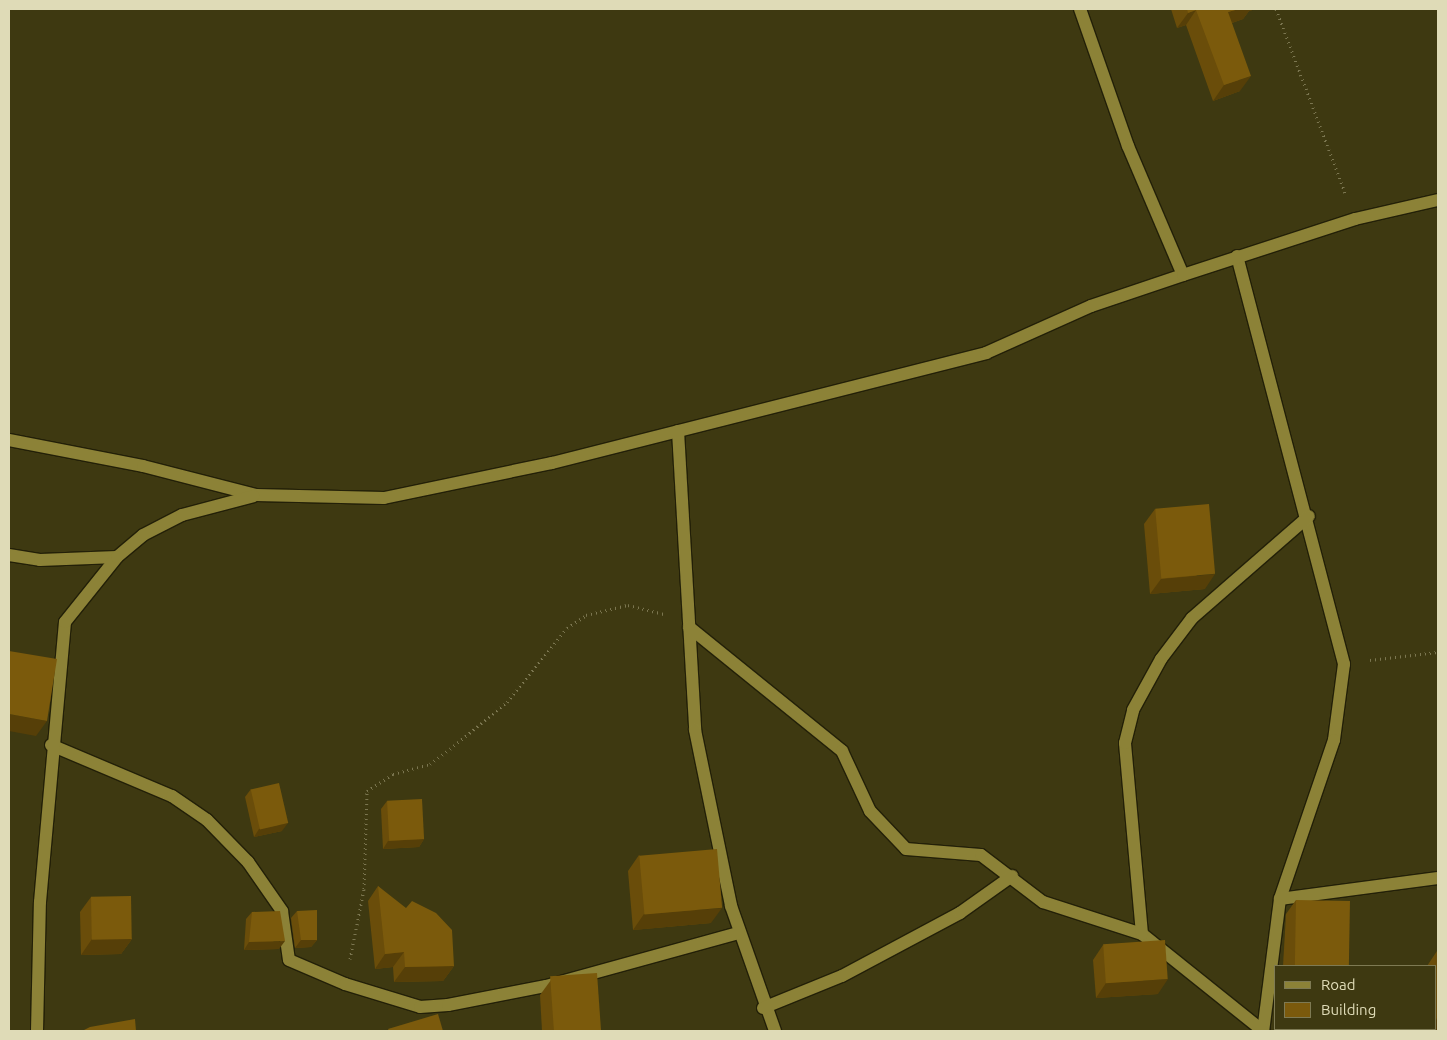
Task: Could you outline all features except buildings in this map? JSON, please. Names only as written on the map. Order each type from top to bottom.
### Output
[{"type":"street","points":[[1082,9],[1128,146],[1183,275]]},
{"type":"street","points":[[9,440],[143,466],[256,495],[384,498],[678,431],[986,353],[1092,306],[1238,256],[1355,219],[1438,200]]},
{"type":"street","points":[[1238,256],[1309,516],[1344,664],[1334,740],[1280,899],[1263,1031]]},
{"type":"street","points":[[678,431],[695,730],[739,933],[763,1008],[775,1031]]},
{"type":"street","points":[[37,1031],[51,745],[65,622],[117,557],[143,535],[182,515],[256,495]]},
{"type":"street","points":[[1142,934],[1125,743],[1133,710],[1161,659],[1192,618],[1309,516]]},
{"type":"street","points":[[9,555],[40,560],[117,557]]},
{"type":"street","points":[[689,627],[842,751],[870,812],[906,849],[981,855],[1012,876],[1043,902],[1063,912],[1142,934],[1263,1031]]},
{"type":"street","points":[[51,745],[172,796],[206,820],[248,862],[282,911],[289,960],[345,984],[420,1006],[448,1005],[546,986],[739,933]]},
{"type":"street","points":[[763,1008],[842,976],[960,914],[1012,876]]},
{"type":"street","points":[[1280,899],[1438,878]]},
{"type":"path","points":[[1276,9],[1355,219]]},
{"type":"path","points":[[345,984],[364,889],[368,791],[393,774],[430,764],[450,749],[507,702],[567,628],[586,615],[628,605],[655,609],[689,627]]},
{"type":"path","points":[[1344,664],[1438,652]]}]
